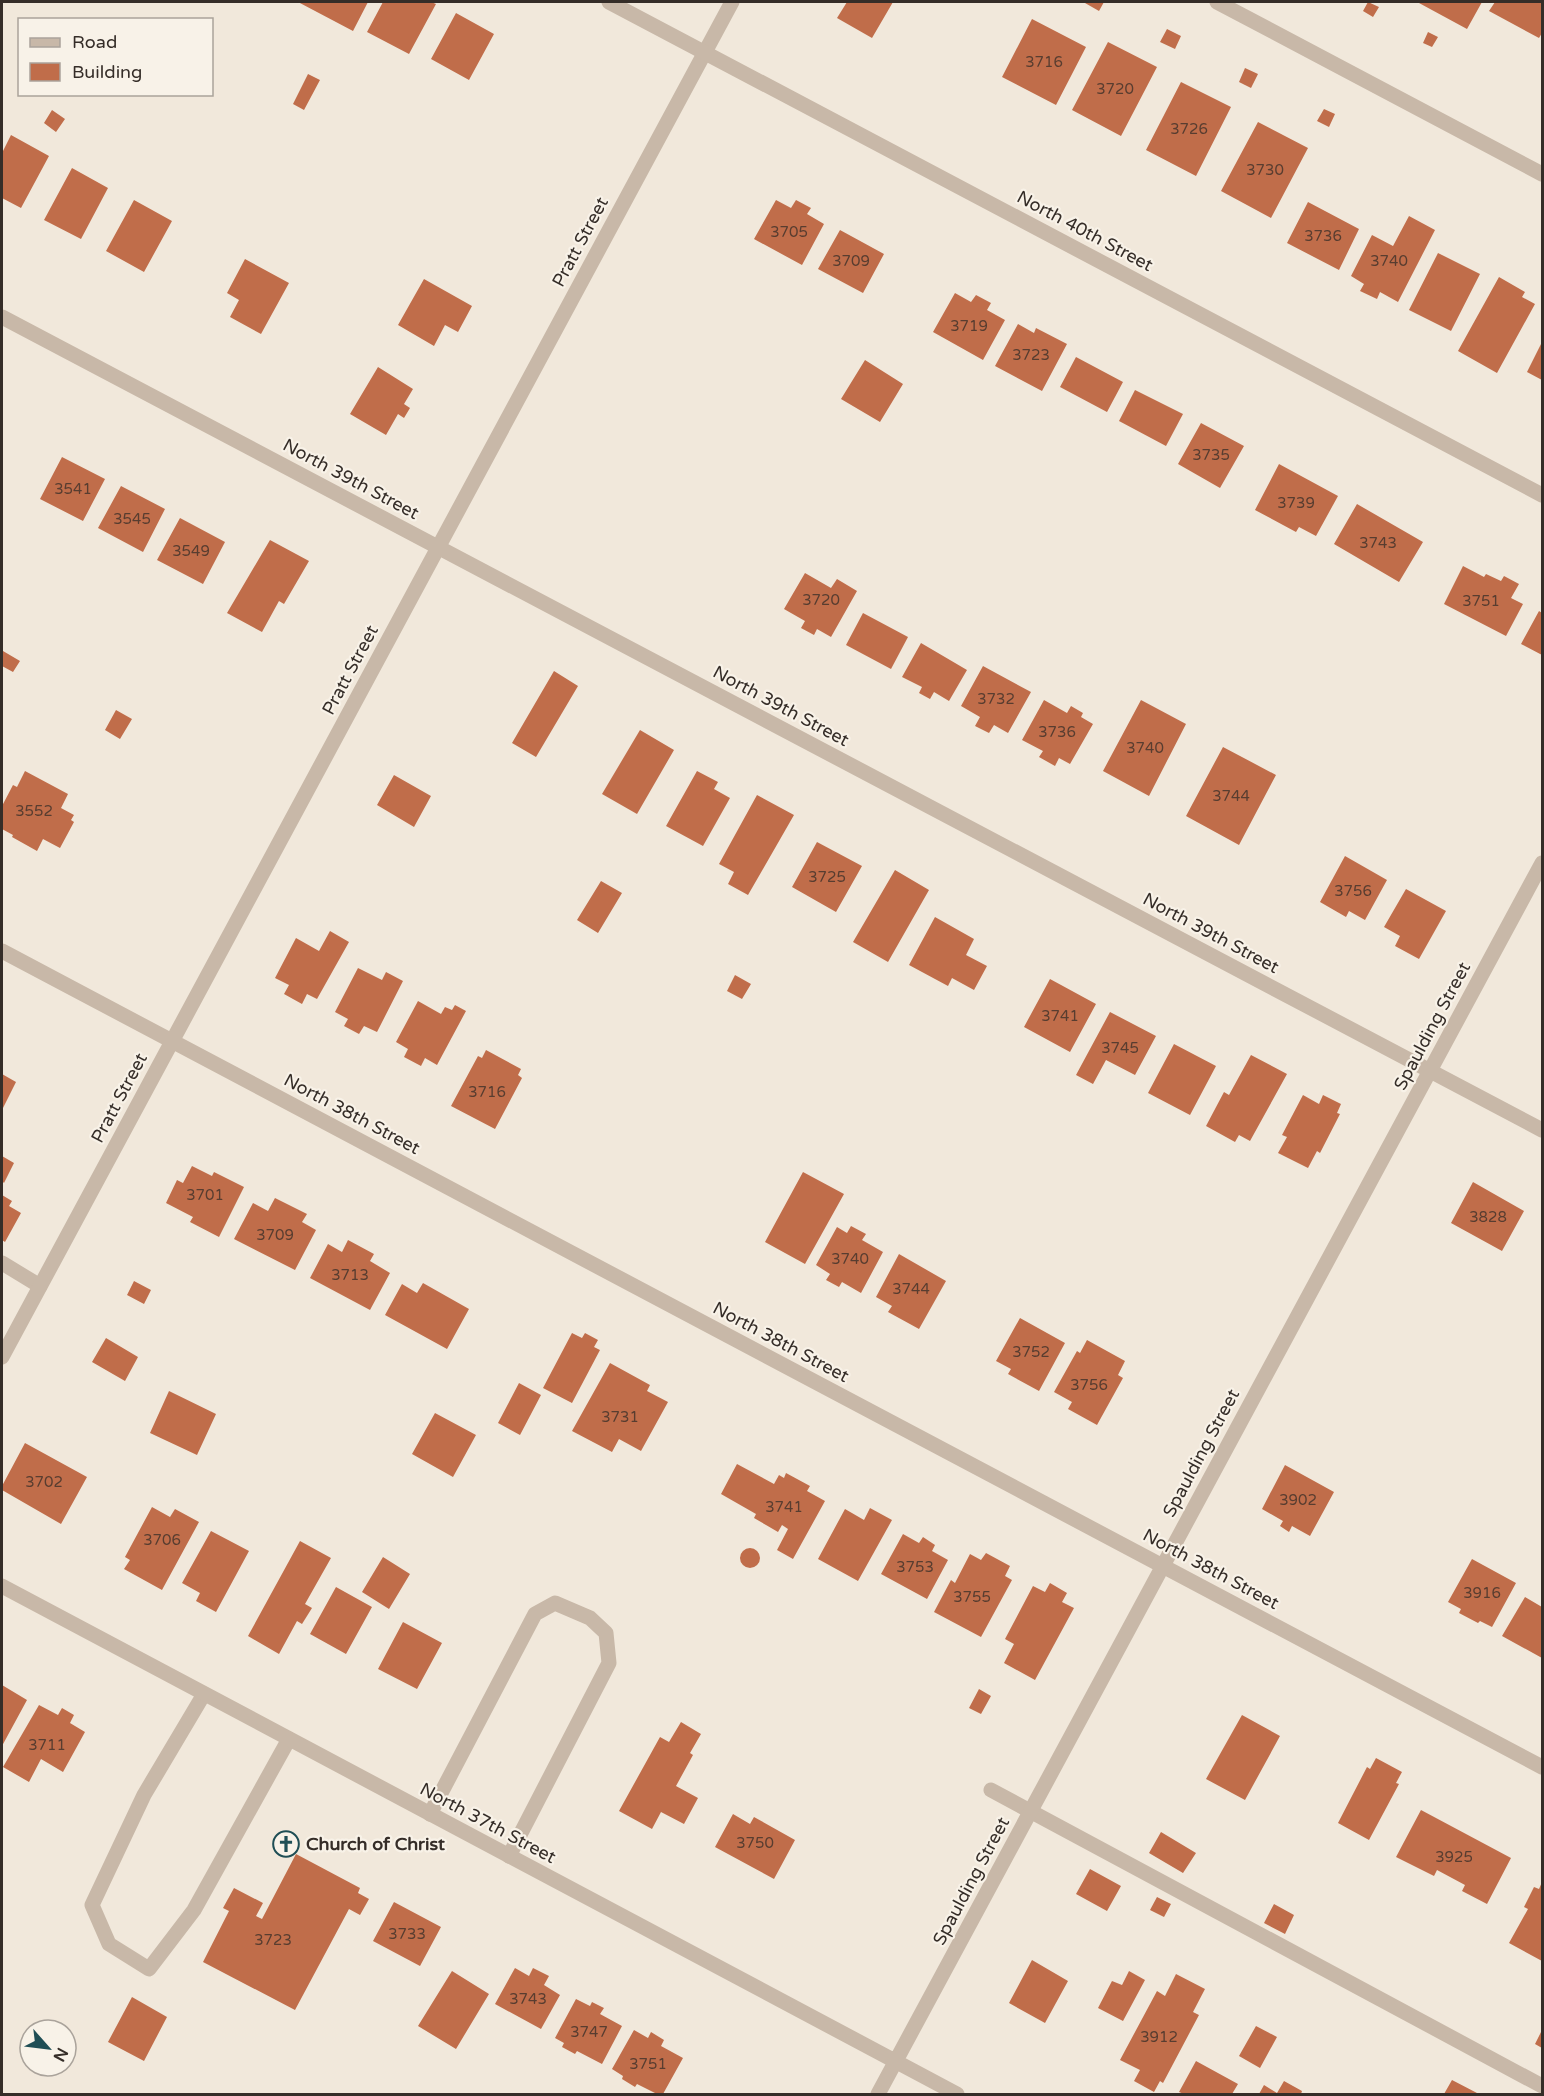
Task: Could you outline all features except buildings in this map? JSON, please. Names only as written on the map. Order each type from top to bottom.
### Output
[{"type":"street","name":"North 40th Street","points":[[609,2],[1542,495]]},
{"type":"street","name":"Pratt Street","points":[[2,1357],[732,2]]},
{"type":"street","points":[[1216,2],[1542,174]]},
{"type":"street","name":"North 39th Street","points":[[2,317],[1542,1130]]},
{"type":"street","name":"Spaulding Street","points":[[878,2094],[1542,862]]},
{"type":"street","name":"North 38th Street","points":[[2,951],[1542,1767]]},
{"type":"street","points":[[2,1263],[40,1286]]},
{"type":"street","name":"North 37th Street","points":[[2,1586],[957,2094]]},
{"type":"street","points":[[430,1814],[535,1614],[555,1603],[590,1618],[606,1633],[609,1664],[509,1856]]},
{"type":"street","points":[[204,1694],[144,1795],[92,1905],[109,1944],[149,1968],[194,1910],[288,1738]]},
{"type":"street","points":[[991,1790],[1542,2086]]},
{"type":"place","name":"Church of Christ","points":[[286,1844]]}]
